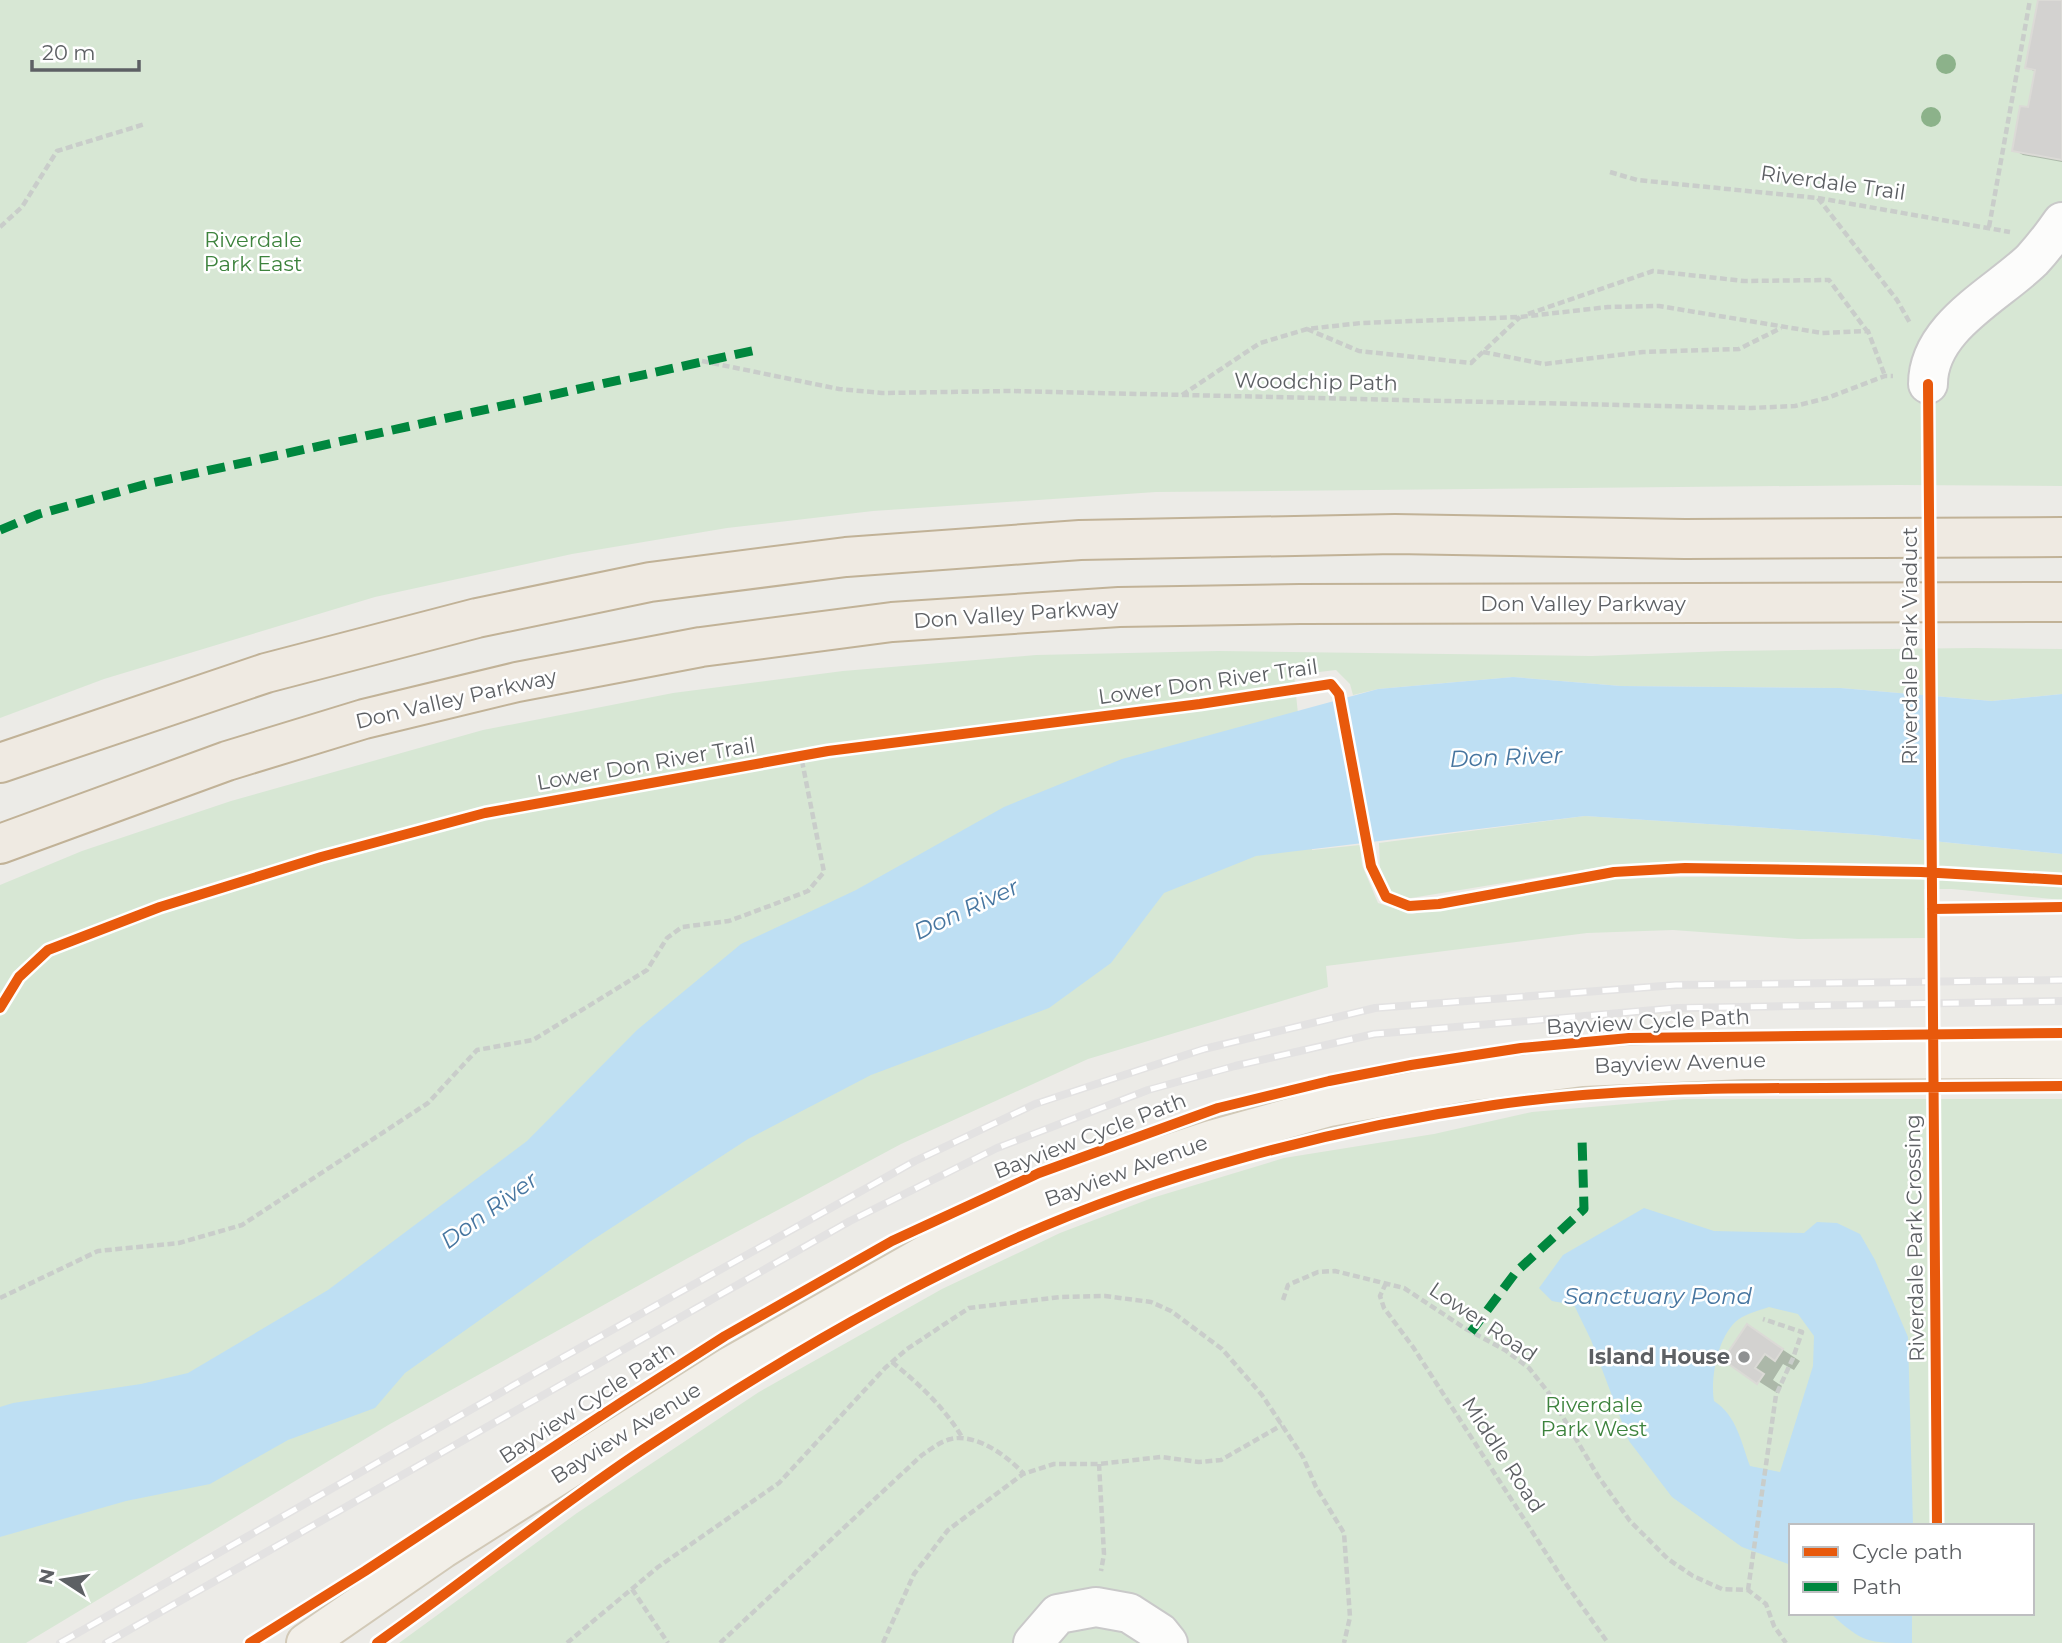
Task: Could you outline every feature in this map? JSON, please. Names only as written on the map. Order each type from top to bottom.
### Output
[{"type":"highway","points":[[0,763],[266,673],[477,618],[650,582],[846,557],[1080,540],[1395,534],[1685,539],[2062,537]]},
{"type":"highway","name":"Don Valley Parkway","points":[[0,844],[227,761],[364,719],[517,682],[701,647],[892,622],[1119,607],[2062,602]]},
{"type":"main road","name":"Bayview Avenue","points":[[306,1643],[442,1549],[729,1367],[943,1245],[1078,1184],[1211,1140],[1329,1107],[1466,1082],[1582,1066],[1744,1060],[2062,1059]]},
{"type":"lane","points":[[1929,373],[1961,318],[2031,260],[2055,231]]},
{"type":"lane","points":[[1033,1643],[1058,1614],[1096,1607],[1129,1613],[1160,1633],[1168,1643]]},
{"type":"path","points":[[1989,227],[2029,0]]},
{"type":"path","points":[[0,227],[22,207],[57,150],[145,124]]},
{"type":"path","points":[[1818,198],[1897,300],[1929,373]]},
{"type":"path","points":[[1307,329],[1359,351],[1471,363],[1520,317],[1653,271],[1744,281],[1829,280],[1868,331],[1885,376]]},
{"type":"path","points":[[1181,395],[1260,343],[1307,329],[1361,323],[1520,317],[1608,307],[1659,306],[1822,333],[1868,331]]},
{"type":"path","points":[[1483,352],[1544,365],[1643,352],[1739,349],[1782,327]]},
{"type":"path","points":[[0,1298],[98,1251],[179,1243],[242,1225],[428,1103],[478,1051],[533,1040],[647,970],[667,938],[682,927],[729,921],[808,891],[824,872],[801,756]]},
{"type":"path","points":[[1931,895],[1932,923]]},
{"type":"path","points":[[1932,909],[2062,907]]},
{"type":"path","points":[[566,1643],[658,1567],[779,1483],[892,1362],[969,1308],[1061,1297],[1105,1296],[1151,1302],[1171,1311],[1222,1349],[1262,1395],[1303,1457],[1316,1487],[1344,1533],[1350,1617],[1345,1643]]},
{"type":"path","points":[[1763,1319],[1802,1332],[1776,1395],[1748,1590],[1766,1604],[1774,1626],[1787,1643]]},
{"type":"path","points":[[892,1362],[920,1384],[950,1419],[962,1438]]},
{"type":"path","points":[[883,1643],[914,1574],[948,1530],[1023,1474],[1054,1464],[1099,1464],[1161,1458],[1199,1462],[1221,1460],[1282,1425]]},
{"type":"path","points":[[720,1643],[922,1455],[950,1439],[962,1438],[992,1450],[1011,1461],[1023,1474]]},
{"type":"path","points":[[1096,1607],[1104,1554],[1099,1464]]},
{"type":"path","points":[[632,1589],[668,1643]]},
{"type":"green space","name":"Riverdale Park East","points":[[0,0],[2062,0],[2062,486],[1156,492],[873,511],[727,528],[572,554],[375,597],[104,679],[0,718]]},
{"type":"green space","points":[[2062,649],[2062,694],[1992,701],[1841,688],[1621,686],[1513,677],[1378,689],[1353,695],[1350,684],[1336,670],[1294,675],[1312,850],[1360,845],[1362,865],[1378,903],[1412,914],[1606,879],[1687,877],[1851,877],[2062,884],[2062,900],[1952,889],[1924,889],[1926,938],[1798,939],[1673,930],[1587,933],[1326,966],[1328,987],[1088,1059],[901,1144],[688,1258],[390,1424],[26,1643],[0,1643],[0,885],[82,851],[231,801],[483,730],[673,693],[843,671],[1036,655],[1219,651],[1592,656],[1726,651]]},
{"type":"green space","points":[[1585,816],[1873,835],[2062,854],[2062,873],[1835,863],[1701,862],[1613,865],[1405,899],[1391,894],[1380,868],[1379,843]]},
{"type":"green space","name":"Riverdale Park West","points":[[1685,1099],[2062,1099],[2062,1643],[399,1643],[577,1513],[759,1392],[942,1289],[1060,1233],[1152,1198],[1284,1158],[1434,1134],[1532,1112]]},
{"type":"water","name":"Don River","points":[[1513,677],[1621,686],[1841,688],[1992,701],[2062,694],[2062,854],[1873,835],[1585,816],[1256,856],[1164,893],[1111,963],[1049,1008],[871,1075],[748,1139],[591,1241],[405,1373],[375,1408],[288,1440],[210,1484],[126,1501],[0,1537],[0,1407],[141,1384],[188,1373],[328,1290],[527,1141],[637,1030],[741,944],[856,890],[1004,807],[1122,759],[1378,689]]},
{"type":"water","name":"Sanctuary Pond","points":[[1644,1208],[1714,1231],[1804,1233],[1817,1222],[1837,1223],[1860,1234],[1875,1260],[1908,1337],[1913,1524],[1789,1524],[1789,1564],[1742,1547],[1672,1497],[1629,1441],[1591,1340],[1574,1305],[1552,1301],[1539,1288],[1563,1255]],"holes":[[[1769,1307],[1798,1314],[1814,1336],[1813,1366],[1780,1472],[1750,1466],[1733,1422],[1714,1401],[1713,1381],[1721,1345],[1732,1326],[1742,1317]]]},
{"type":"water","points":[[1832,1615],[1912,1615],[1912,1643],[1875,1641],[1850,1630]]},
{"type":"building","points":[[2038,0],[2062,0],[2062,160],[2012,151],[2020,106],[2028,107],[2035,70],[2025,68]]},
{"type":"building","name":"Island House","points":[[1747,1324],[1783,1349],[1775,1361],[1765,1354],[1755,1368],[1764,1374],[1757,1384],[1723,1360]]},
{"type":"railway","points":[[60,1643],[915,1161],[1035,1104],[1204,1049],[1375,1008],[1676,985],[2062,980]]},
{"type":"railway","points":[[106,1643],[850,1221],[997,1148],[1148,1090],[1235,1066],[1374,1034],[1678,1008],[2062,1001]]},
{"type":"marked path","points":[[0,530],[39,514],[147,484],[756,350]]},
{"type":"marked path","points":[[1471,1332],[1516,1272],[1584,1209],[1582,1138]]},
{"type":"cycle path","name":"Riverdale Park Viaduct","points":[[1928,384],[1937,1524]]},
{"type":"cycle path","name":"Lower Don River Trail","points":[[0,1008],[19,977],[48,950],[160,907],[321,857],[485,813],[828,751],[1200,704],[1331,684],[1339,694],[1371,866],[1386,897],[1409,906],[1439,904],[1614,872],[1685,868],[1921,872],[2062,880]]},
{"type":"cycle path","points":[[1932,909],[2062,907]]},
{"type":"cycle path","name":"Bayview Cycle Path","points":[[250,1643],[725,1336],[892,1241],[1039,1173],[1218,1108],[1329,1081],[1411,1065],[1521,1048],[1629,1038],[2062,1033]]},
{"type":"cycle path","points":[[377,1643],[610,1472],[733,1392],[823,1338],[915,1287],[1010,1241],[1126,1194],[1186,1174],[1247,1156],[1371,1127],[1535,1100],[1700,1089],[2062,1086]]},
{"type":"place","name":"Island House","points":[[1744,1357]]}]
